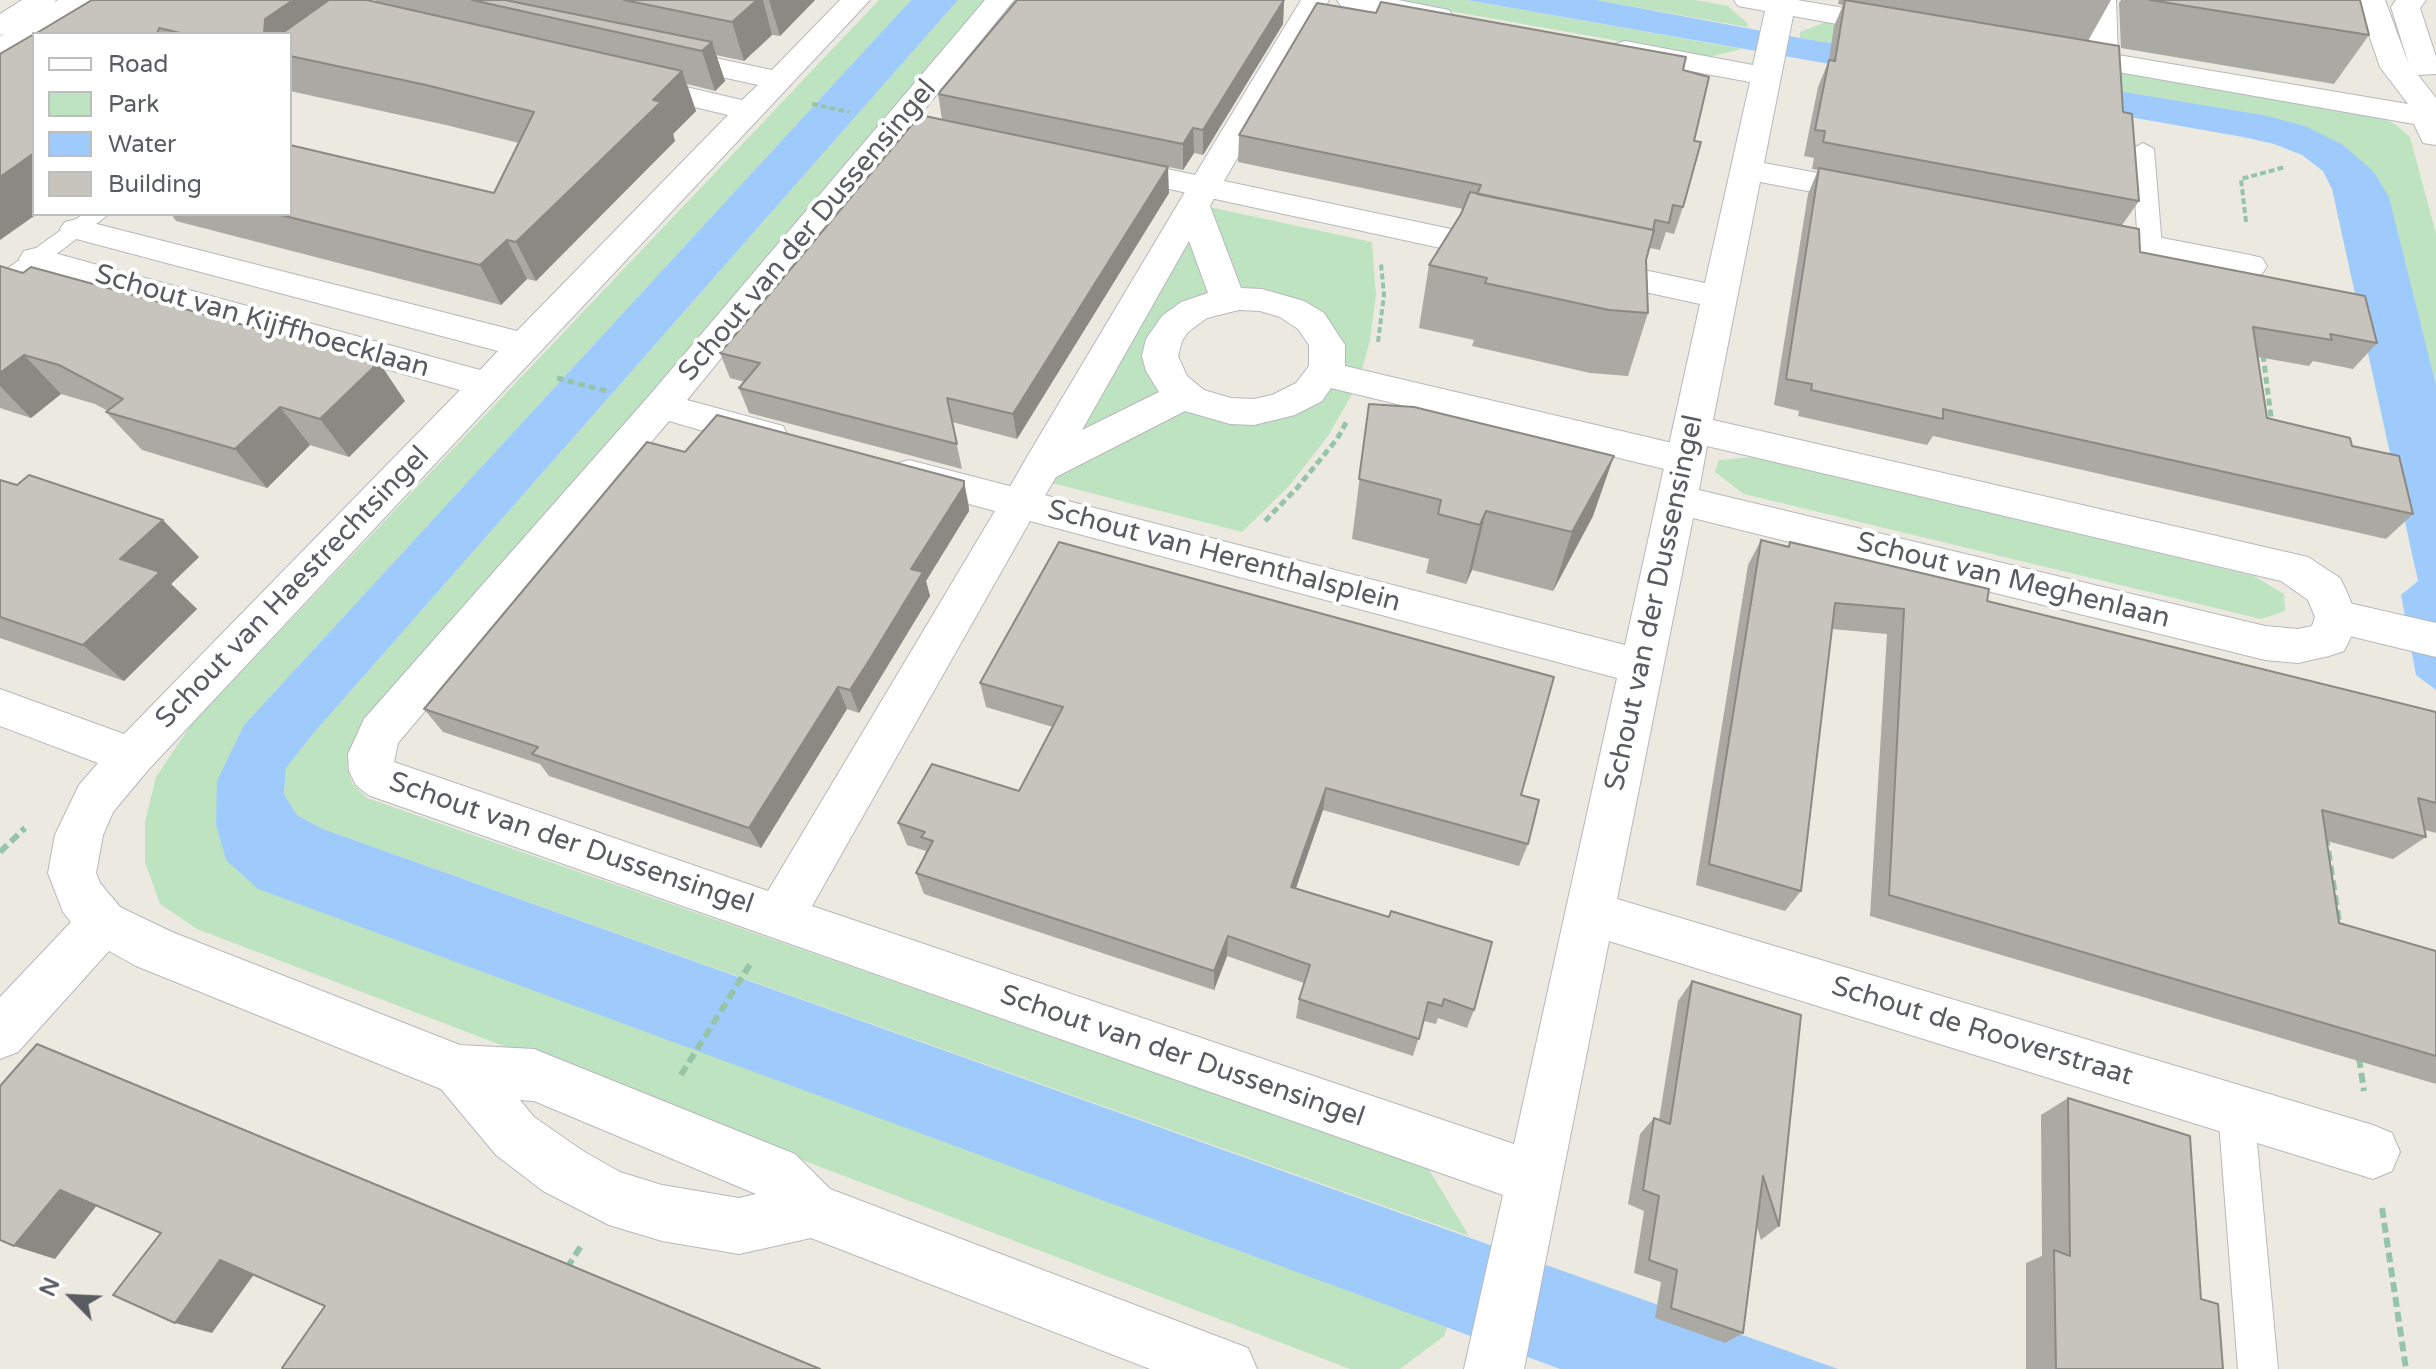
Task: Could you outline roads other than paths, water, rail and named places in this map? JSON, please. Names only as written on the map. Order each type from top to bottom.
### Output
[{"type":"street","points":[[0,26],[42,0]]},
{"type":"street","points":[[0,49],[78,0]]},
{"type":"street","name":"Schout van Haestrechtsingel","points":[[856,0],[764,95],[535,360],[489,385],[132,756],[95,799],[79,835],[72,873],[80,896],[103,923],[154,949],[460,1071],[534,1075],[775,1174],[811,1210],[1227,1369]]},
{"type":"street","name":"Schout van der Dussensingel","points":[[1000,0],[914,125],[661,406],[380,732],[371,754],[372,771],[384,781],[779,917],[1529,1202]]},
{"type":"street","name":"Schout van Herenthalsplein","points":[[1315,0],[1031,486],[1642,667]]},
{"type":"street","points":[[1351,0],[1474,22]]},
{"type":"street","points":[[1748,0],[1774,33]]},
{"type":"street","points":[[2102,0],[2103,62]]},
{"type":"street","points":[[2371,0],[2395,67],[2428,119]]},
{"type":"street","points":[[2412,0],[2405,7],[2426,70],[2428,119]]},
{"type":"street","points":[[1596,45],[1774,33],[1919,30]]},
{"type":"street","name":"Schout van der Dussensingel","points":[[1494,1369],[1774,33]]},
{"type":"street","points":[[2026,49],[2428,119]]},
{"type":"street","points":[[639,51],[764,95]]},
{"type":"street","points":[[614,80],[764,95]]},
{"type":"street","points":[[1079,160],[1199,196],[1548,260],[1719,297]]},
{"type":"street","points":[[1745,169],[1901,199]]},
{"type":"street","points":[[1199,196],[1228,300]]},
{"type":"street","name":"Schout van Kijffhoecklaan","points":[[87,222],[535,360]]},
{"type":"street","points":[[2056,229],[2250,266]]},
{"type":"street","name":"Schout van Kijffhoecklaan","points":[[36,259],[489,385]]},
{"type":"street","points":[[1228,300],[1262,300],[1292,309],[1311,321],[1327,345],[1324,374],[1309,392],[1282,406],[1254,412],[1207,406],[1185,395],[1164,371],[1160,356],[1164,339],[1175,324],[1194,310],[1228,300]]},
{"type":"street","points":[[1324,374],[1684,463],[2293,568],[2325,590],[2336,617],[2416,636]]},
{"type":"street","points":[[779,917],[1031,486],[1185,395]]},
{"type":"street","points":[[661,406],[810,447]]},
{"type":"street","points":[[870,463],[1031,486]]},
{"type":"street","name":"Schout van Meghenlaan","points":[[1684,463],[2265,643],[2298,646],[2329,639],[2336,617]]},
{"type":"street","points":[[0,707],[132,756]]},
{"type":"street","name":"Schout de Rooverstraat","points":[[1590,913],[2373,1152]]},
{"type":"street","points":[[0,1034],[103,923]]},
{"type":"street","name":"Schout van Haestrechtsingel","points":[[460,1071],[515,1136],[563,1171],[609,1197],[662,1213],[739,1226],[811,1210]]},
{"type":"lane","points":[[2143,149],[2150,247]]},
{"type":"lane","points":[[0,286],[87,222]]},
{"type":"lane","points":[[2236,1110],[2258,1369]]},
{"type":"water","points":[[911,0],[958,0],[312,735],[286,768],[284,794],[297,815],[323,829],[1838,1369],[1560,1369],[258,889],[226,860],[216,824],[217,781],[244,725]]},
{"type":"water","points":[[1467,0],[1596,0],[1800,38],[2263,115],[2305,126],[2343,145],[2374,172],[2389,197],[2436,385],[2436,690],[2416,675],[2401,595],[2418,581],[2332,189],[2323,171],[2302,155],[2243,137]]}]
